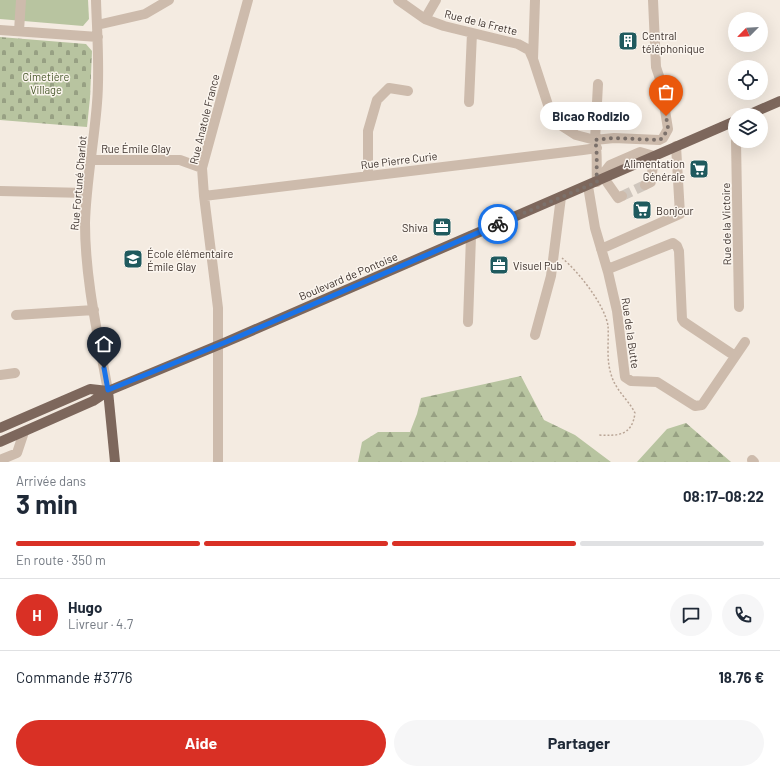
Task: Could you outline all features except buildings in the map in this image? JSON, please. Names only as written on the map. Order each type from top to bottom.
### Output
[{"type":"main road","points":[[764,108],[780,101]]},
{"type":"main road","name":"Boulevard de Pontoise","points":[[0,442],[93,401],[108,390],[218,346],[728,124]]},
{"type":"main road","name":"Boulevard de Pontoise","points":[[0,428],[90,389],[108,390]]},
{"type":"main road","points":[[108,390],[115,462]]},
{"type":"street","points":[[19,32],[22,0]]},
{"type":"street","name":"Rue Fortuné Charlot","points":[[96,0],[98,38],[98,101],[85,222],[88,274],[108,390]]},
{"type":"street","points":[[97,25],[144,14],[169,0]]},
{"type":"street","name":"Rue Anatole France","points":[[219,462],[218,308],[202,168],[248,0]]},
{"type":"street","name":"Rue de la Frette","points":[[398,0],[425,19],[444,26],[518,44],[529,50],[545,99],[556,120],[569,131],[596,144],[614,138],[659,140],[663,138],[668,128],[660,79],[656,67],[653,0]]},
{"type":"street","points":[[425,19],[436,0]]},
{"type":"street","name":"Rue de la Frette","points":[[533,59],[535,0]]},
{"type":"street","points":[[0,30],[98,38]]},
{"type":"street","points":[[469,102],[472,33]]},
{"type":"street","name":"Rue de la Butte","points":[[598,84],[595,228],[608,269],[617,311],[625,377],[628,380],[657,382],[695,406],[699,406],[702,405],[745,342]]},
{"type":"street","points":[[368,176],[368,131],[377,100],[389,88],[408,91]]},
{"type":"street","name":"Rue Pierre Curie","points":[[204,196],[583,150],[596,144]]},
{"type":"street","points":[[601,249],[680,214],[676,146]]},
{"type":"street","name":"Rue de la Victoire","points":[[736,148],[739,307]]},
{"type":"street","points":[[645,185],[651,182],[654,156]]},
{"type":"street","name":"Rue Émile Glay","points":[[92,160],[180,160],[202,168]]},
{"type":"street","points":[[596,182],[618,198],[622,196]]},
{"type":"street","points":[[0,191],[87,193]]},
{"type":"street","points":[[535,335],[551,276],[561,196]]},
{"type":"street","points":[[468,322],[471,236]]},
{"type":"street","points":[[608,269],[672,243],[677,246],[679,251],[682,319],[684,322],[735,356]]},
{"type":"street","points":[[16,315],[94,310]]},
{"type":"street","points":[[0,375],[14,373]]},
{"type":"street","points":[[0,460],[17,453],[24,432]]},
{"type":"path","points":[[554,252],[564,260],[588,285],[602,311],[607,323],[609,367],[611,374],[620,393],[627,399],[635,412],[632,426],[625,432],[619,434],[598,435]]},
{"type":"green space","points":[[0,0],[88,0],[89,19],[83,26],[0,19]]},
{"type":"green space","name":"Cimetière Village","points":[[0,37],[86,44],[92,51],[87,127],[0,120]]},
{"type":"green space","points":[[521,376],[544,420],[575,435],[611,462],[358,462],[362,442],[378,432],[410,432],[421,398]]},
{"type":"green space","points":[[686,423],[731,462],[637,462],[667,429]]},
{"type":"tunnel","points":[[622,196],[645,185]]},
{"type":"way so far","points":[[498,224],[597,182],[597,148],[595,140],[614,138],[659,140],[666,135],[668,128],[666,116]]},
{"type":"place","name":"Central téléphonique","points":[[628,41]]},
{"type":"place","name":"Bicao Rodizio","points":[[666,116]]},
{"type":"place","name":"Alimentation Générale","points":[[699,169]]},
{"type":"place","name":"Bonjour","points":[[642,210]]},
{"type":"place","name":"Shiva","points":[[442,227]]},
{"type":"place","name":"École élémentaire Émile Glay","points":[[133,259]]},
{"type":"place","name":"Visuel Pub","points":[[499,265]]},
{"type":"route","points":[[104,368],[108,390],[226,342],[498,224]]}]
